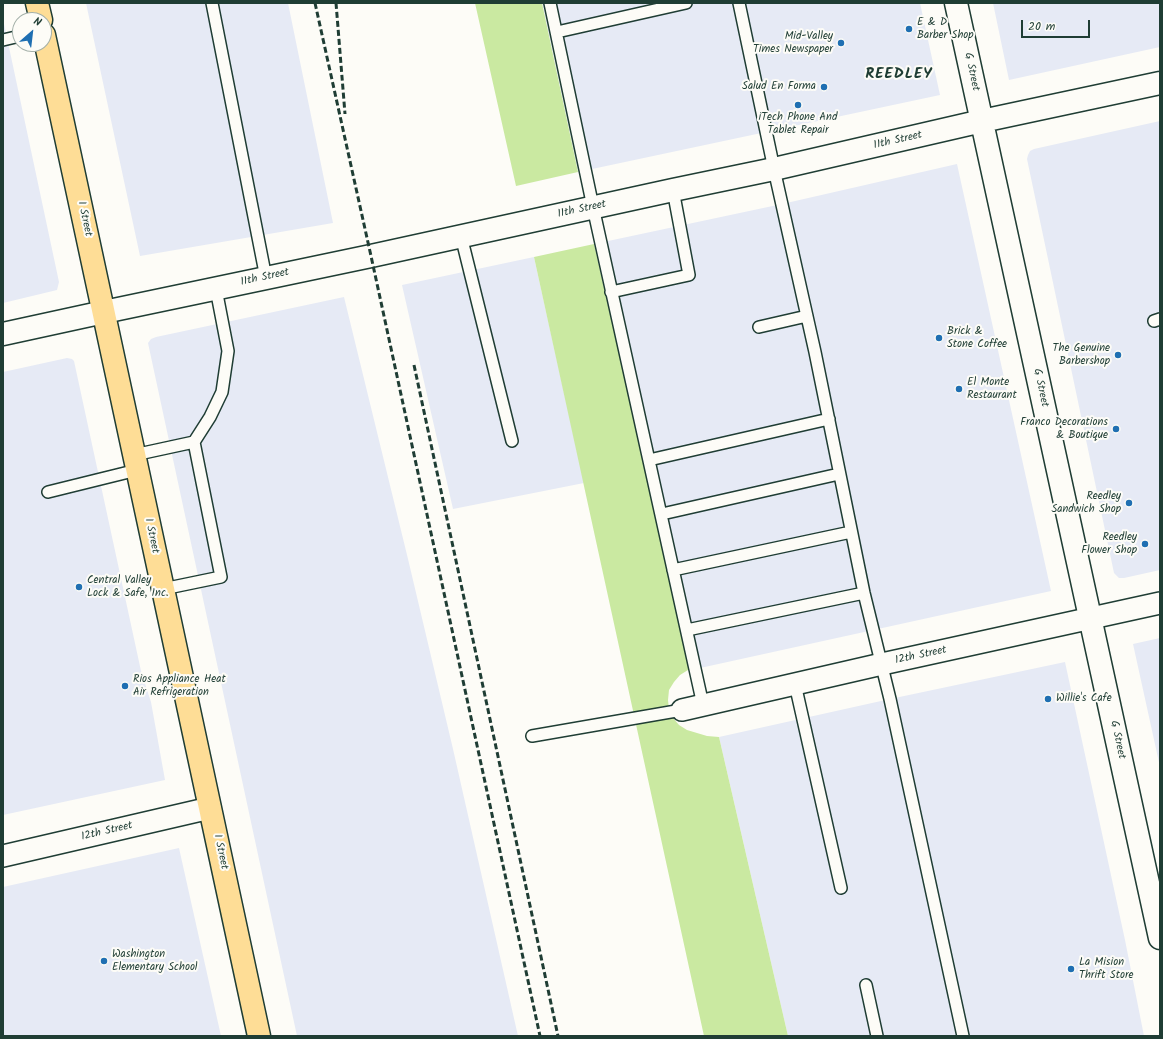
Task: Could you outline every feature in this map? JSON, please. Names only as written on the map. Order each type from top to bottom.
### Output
[{"type":"main road","name":"G Street","points":[[956,3],[1160,938]]},
{"type":"main road","name":"I Street","points":[[48,52],[259,1036]]},
{"type":"main road","name":"11th Street","points":[[3,334],[774,169],[982,121],[1160,83]]},
{"type":"street","name":"12th Street","points":[[682,710],[882,664],[1160,603]]},
{"type":"street","name":"12th Street","points":[[3,856],[210,808]]},
{"type":"lane","points":[[212,3],[266,278]]},
{"type":"lane","points":[[550,3],[593,207],[703,705]]},
{"type":"lane","points":[[557,32],[686,3]]},
{"type":"lane","points":[[739,3],[829,419],[864,593],[910,787],[964,1036]]},
{"type":"lane","points":[[612,292],[689,275],[673,190]]},
{"type":"lane","points":[[461,236],[512,441]]},
{"type":"lane","points":[[48,492],[194,442],[210,417],[222,392],[228,351],[216,289]]},
{"type":"lane","points":[[759,327],[807,316]]},
{"type":"lane","points":[[650,460],[829,419]]},
{"type":"lane","points":[[163,589],[221,577],[194,442]]},
{"type":"lane","points":[[662,514],[839,474]]},
{"type":"lane","points":[[673,570],[851,532]]},
{"type":"lane","points":[[687,630],[864,593]]},
{"type":"lane","points":[[795,684],[841,888]]},
{"type":"lane","points":[[532,736],[682,710]]},
{"type":"lane","points":[[866,985],[878,1036]]},
{"type":"shaded area","points":[[86,3],[288,3],[333,223],[140,256]]},
{"type":"shaded area","points":[[542,3],[920,3],[940,95],[578,172]]},
{"type":"shaded area","points":[[993,3],[1160,3],[1160,47],[1009,80]]},
{"type":"shaded area","points":[[3,19],[59,282],[57,290],[3,303]]},
{"type":"shaded area","points":[[1160,121],[1160,570],[1119,578],[1114,573],[1027,159],[1030,151],[1034,149]]},
{"type":"shaded area","points":[[957,164],[1051,591],[691,670],[594,244],[782,204]]},
{"type":"shaded area","points":[[534,257],[584,483],[453,509],[402,285]]},
{"type":"shaded area","points":[[344,297],[453,749],[518,1036],[297,1036],[148,343],[151,339],[156,337]]},
{"type":"shaded area","points":[[67,358],[74,361],[141,671],[151,702],[165,780],[3,815],[3,372]]},
{"type":"shaded area","points":[[1160,638],[1160,767],[1133,644]]},
{"type":"shaded area","points":[[1065,662],[1125,940],[1144,1036],[788,1036],[719,737]]},
{"type":"shaded area","name":"Washington Elementary School","points":[[179,848],[221,1036],[3,1036],[3,887]]},
{"type":"green space","points":[[475,3],[542,3],[578,172],[516,186]]},
{"type":"green space","points":[[594,244],[691,670],[688,670],[680,675],[669,690],[669,709],[673,718],[679,725],[687,730],[707,736],[719,737],[788,1036],[704,1036],[534,257]]},
{"type":"railway","points":[[315,3],[540,1036]]},
{"type":"railway","points":[[336,3],[345,114]]},
{"type":"railway","points":[[414,365],[558,1036]]},
{"type":"place","name":"E & D Barber Shop","points":[[909,29]]},
{"type":"place","name":"Mid-Valley Times Newspaper","points":[[841,43]]},
{"type":"place","name":"Salud En Forma","points":[[824,87]]},
{"type":"place","name":"iTech Phone And Tablet Repair","points":[[798,105]]},
{"type":"place","name":"Brick & Stone Coffee","points":[[939,338]]},
{"type":"place","name":"The Genuine Barbershop","points":[[1118,355]]},
{"type":"place","name":"El Monte Restaurant","points":[[959,389]]},
{"type":"place","name":"Franco Decorations & Boutique","points":[[1116,429]]},
{"type":"place","name":"Reedley Sandwich Shop","points":[[1129,503]]},
{"type":"place","name":"Reedley Flower Shop","points":[[1145,544]]},
{"type":"place","name":"Central Valley Lock & Safe, Inc.","points":[[79,587]]},
{"type":"place","name":"Rios Appliance Heat Air Refrigeration","points":[[125,686]]},
{"type":"place","name":"Willie's Cafe","points":[[1048,699]]},
{"type":"place","name":"Washington Elementary School","points":[[104,961]]},
{"type":"place","name":"La Mision Thrift Store","points":[[1071,969]]},
{"type":"district","name":"REEDLEY","points":[[899,75]]}]
